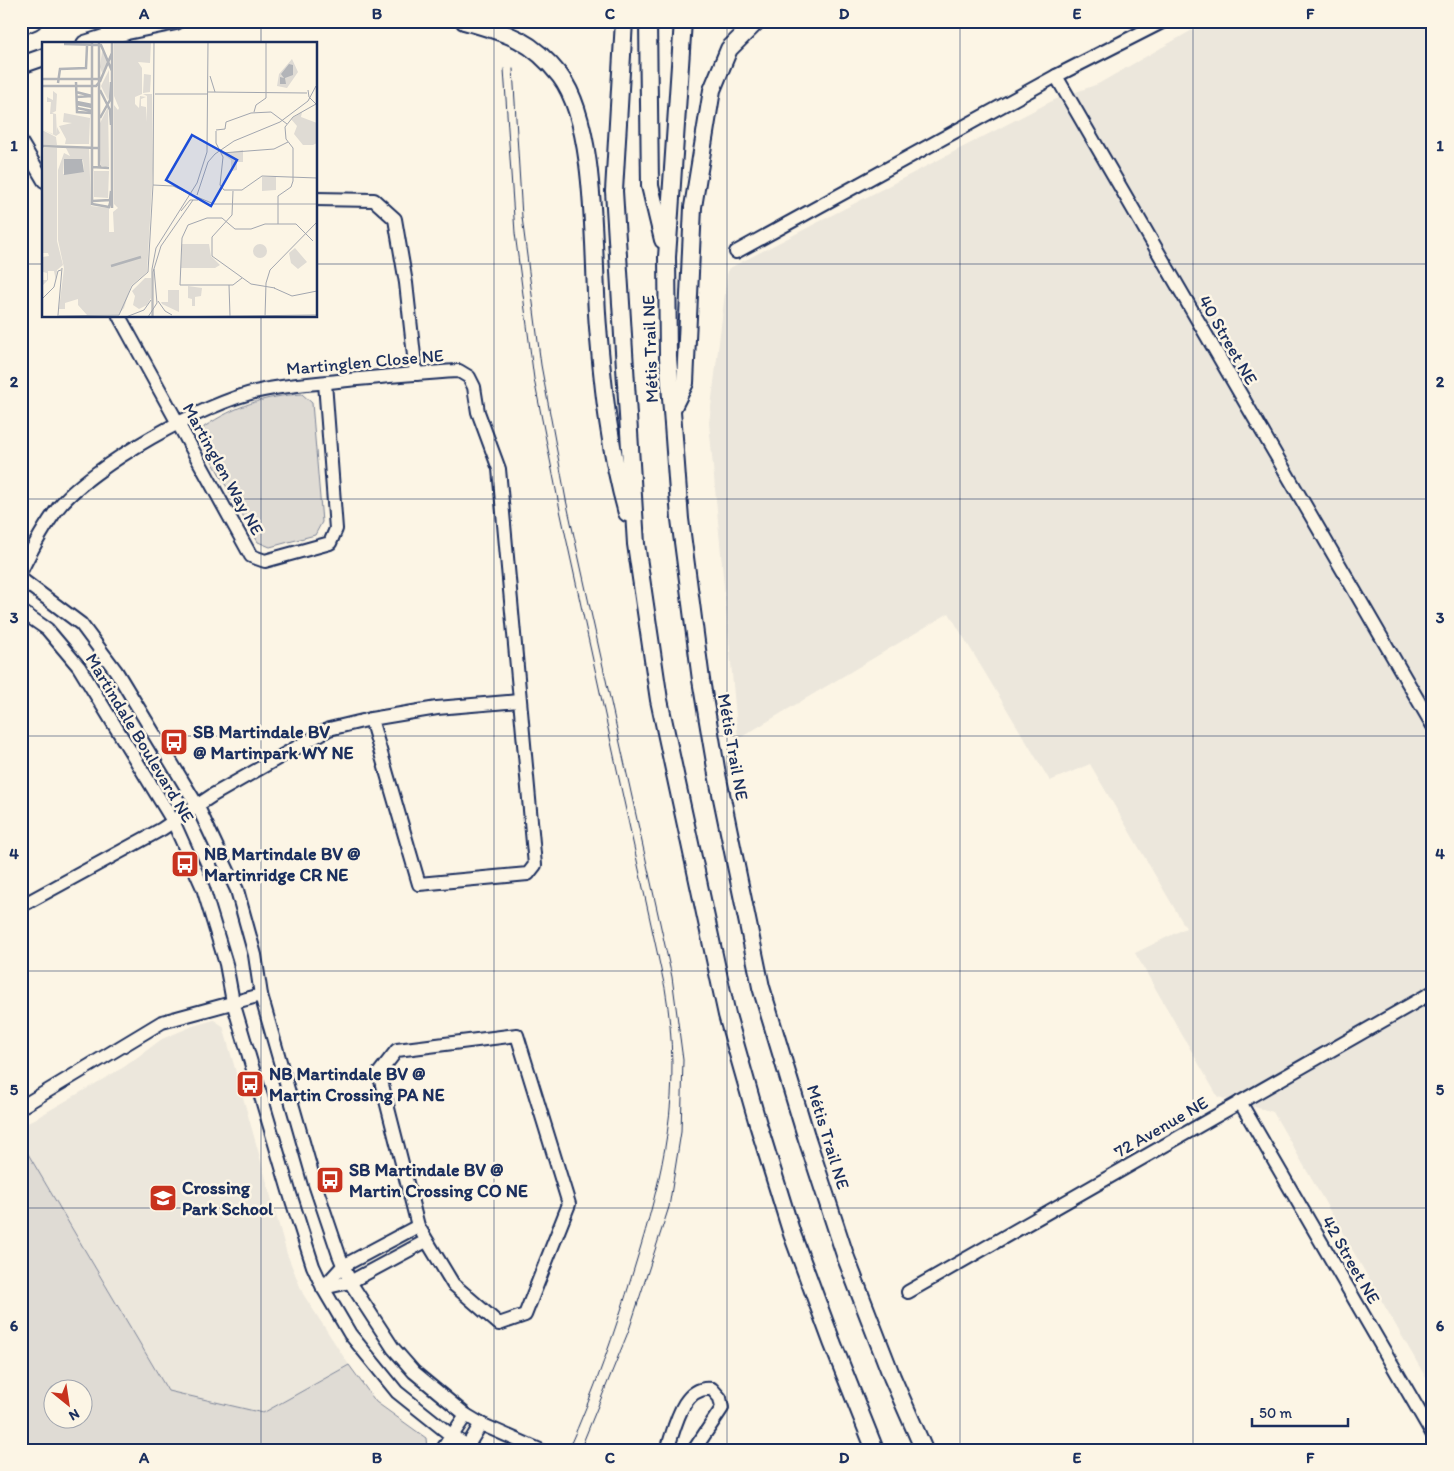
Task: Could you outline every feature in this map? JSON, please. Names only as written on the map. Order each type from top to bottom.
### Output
[{"type":"main road","points":[[21,26],[32,21]]},
{"type":"main road","points":[[91,42],[126,31],[174,21]]},
{"type":"main road","points":[[464,21],[523,40],[542,56],[560,77],[575,104],[582,129],[589,178],[598,327],[616,476],[636,544]]},
{"type":"main road","name":"Métis Trail NE","points":[[624,21],[614,191],[636,544],[659,700],[727,1014],[792,1234],[875,1450]]},
{"type":"main road","points":[[648,21],[650,186],[667,257]]},
{"type":"main road","name":"Métis Trail NE","points":[[683,21],[667,257],[668,357],[673,407],[673,448],[680,520],[701,680],[717,774],[761,987],[846,1258],[892,1377],[924,1450]]},
{"type":"main road","points":[[673,407],[684,382],[692,207],[712,90],[729,49],[757,21]]},
{"type":"main road","points":[[21,66],[42,58]]},
{"type":"street","points":[[736,252],[1056,76],[1164,21]]},
{"type":"street","name":"40 Street NE","points":[[1056,76],[1433,726]]},
{"type":"street","points":[[21,142],[42,178]]},
{"type":"street","points":[[318,199],[374,200],[395,219],[406,283],[416,374]]},
{"type":"street","name":"Martinglen Way NE","points":[[120,318],[251,556],[265,561],[330,543],[336,530],[325,382]]},
{"type":"street","name":"Martinglen Close NE","points":[[21,571],[37,540],[58,507],[103,467],[178,424],[233,398],[258,391],[325,382],[459,371],[469,377],[474,387],[478,412],[499,469],[519,701]]},
{"type":"street","name":"Martindale Boulevard NE","points":[[21,579],[81,624],[116,671],[197,805],[237,890],[255,955],[260,995],[315,1184],[350,1282],[392,1348],[414,1372],[466,1415],[480,1424],[540,1450]]},
{"type":"street","name":"Martindale Boulevard NE","points":[[21,611],[47,629],[79,667],[173,821],[203,888],[226,964],[233,1002],[313,1266],[323,1288],[350,1334],[376,1368],[398,1392],[469,1449]]},
{"type":"street","points":[[21,906],[173,821],[197,805],[329,729],[371,719],[436,708],[519,701],[535,865],[528,874],[419,884],[371,719]]},
{"type":"street","name":"72 Avenue NE","points":[[908,1292],[1433,992]]},
{"type":"street","points":[[21,1107],[162,1022],[260,995]]},
{"type":"street","points":[[517,1035],[569,1204],[525,1315],[499,1324],[453,1284],[426,1241],[418,1226],[379,1074],[397,1050],[517,1035]]},
{"type":"street","name":"42 Street NE","points":[[1240,1102],[1433,1435]]},
{"type":"street","points":[[323,1288],[343,1266],[418,1226]]},
{"type":"street","points":[[323,1288],[350,1282],[426,1241]]},
{"type":"street","points":[[667,1450],[682,1408],[689,1398],[702,1389],[712,1389],[720,1398],[722,1408],[694,1450]]},
{"type":"street","points":[[442,1450],[466,1415]]},
{"type":"street","points":[[469,1449],[480,1424]]},
{"type":"shaded area","points":[[1208,21],[1433,21],[1433,1390],[1273,1112],[1218,1097],[1135,953],[1186,928],[1090,764],[1050,781],[949,613],[738,739],[709,423],[728,269],[1054,100],[1098,84]]},
{"type":"shaded area","points":[[302,394],[312,403],[322,522],[315,535],[270,547],[258,542],[200,440],[204,427],[227,413],[251,403],[275,397]]},
{"type":"shaded area","name":"Crossing Park School","points":[[214,1020],[223,1026],[287,1254],[303,1294],[349,1365],[263,1413],[168,1391],[21,1142],[21,1127],[124,1067],[162,1039],[193,1026]]},
{"type":"shaded area","points":[[21,1142],[168,1391],[263,1413],[349,1365],[376,1402],[426,1438],[427,1450],[21,1450]]},
{"type":"tram line","points":[[504,69],[515,233],[534,379],[560,510],[665,988],[672,1063],[671,1098],[667,1132],[654,1200],[611,1339],[587,1406],[568,1450]]},
{"type":"tram line","points":[[513,69],[522,217],[541,365],[566,500],[672,977],[683,1060],[681,1132],[669,1207],[629,1330],[580,1450]]},
{"type":"place","name":"SB Martindale BV @ Martinpark WY NE","points":[[174,742]]},
{"type":"place","name":"NB Martindale BV @ Martinridge CR NE","points":[[185,864]]},
{"type":"place","name":"NB Martindale BV @ Martin Crossing PA NE","points":[[250,1084]]},
{"type":"place","name":"SB Martindale BV @ Martin Crossing CO NE","points":[[330,1180]]},
{"type":"place","name":"Crossing Park School","points":[[163,1198]]}]
